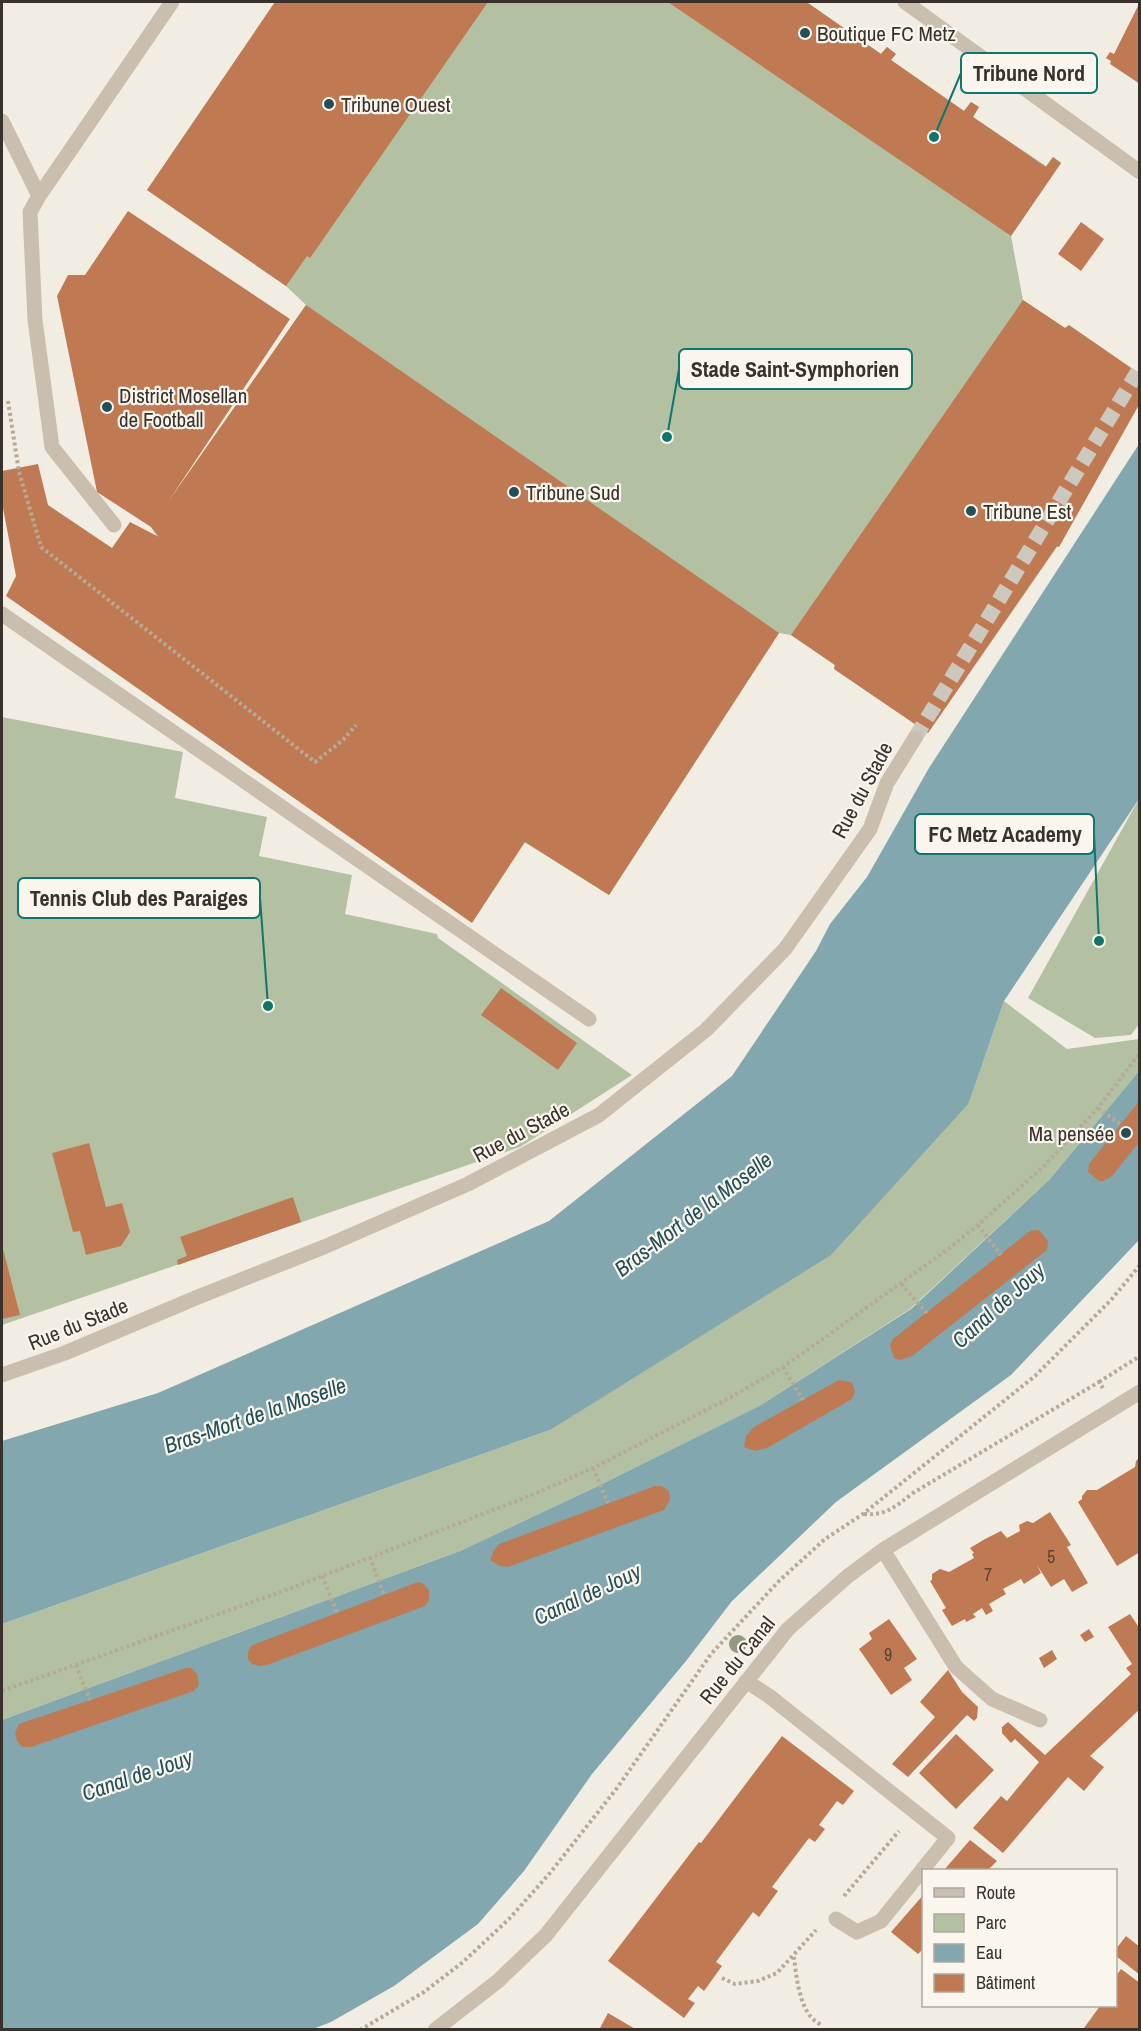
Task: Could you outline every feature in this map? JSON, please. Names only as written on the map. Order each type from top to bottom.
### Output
[{"type":"street","points":[[114,525],[52,447],[35,320],[30,212],[172,2]]},
{"type":"street","points":[[905,2],[1140,172]]},
{"type":"street","points":[[2,121],[39,196]]},
{"type":"street","points":[[2,614],[589,1019]]},
{"type":"street","name":"Rue du Stade","points":[[2,1375],[65,1353],[344,1238],[468,1184],[599,1115],[706,1030],[785,949],[870,829],[887,783],[915,738]]},
{"type":"street","name":"Rue du Canal","points":[[435,2030],[498,1981],[546,1935],[788,1629],[848,1576],[883,1550],[1140,1392]]},
{"type":"street","points":[[883,1550],[956,1667],[992,1699],[1040,1720]]},
{"type":"street","points":[[746,1681],[770,1696],[948,1838],[923,1869]]},
{"type":"street","points":[[836,1919],[857,1932],[881,1921],[922,1870]]},
{"type":"path","points":[[8,401],[19,472],[41,547],[315,762],[342,741],[356,725]]},
{"type":"path","points":[[2,1691],[322,1576],[532,1495],[593,1468],[731,1396],[783,1366],[901,1284],[978,1225],[1045,1165],[1098,1108],[1140,1053]]},
{"type":"path","points":[[1098,1108],[1120,1124]]},
{"type":"path","points":[[978,1225],[1001,1255]]},
{"type":"path","points":[[901,1284],[927,1312]]},
{"type":"path","points":[[863,1514],[877,1515],[889,1511],[913,1493],[1140,1356]]},
{"type":"path","points":[[783,1366],[803,1400]]},
{"type":"path","points":[[1099,1382],[1115,1407]]},
{"type":"path","points":[[593,1468],[608,1503]]},
{"type":"path","points":[[370,1557],[384,1595]]},
{"type":"path","points":[[322,1576],[337,1612]]},
{"type":"path","points":[[76,1665],[90,1700]]},
{"type":"path","points":[[794,1956],[803,2001],[810,2016],[822,2026]]},
{"type":"green space","points":[[275,2],[809,2],[881,54],[887,47],[896,54],[891,60],[964,111],[971,102],[979,107],[973,117],[1046,166],[1053,157],[1061,163],[1011,236],[1023,300],[1065,328],[1099,472],[1059,547],[928,733],[834,669],[835,665],[791,635],[779,633],[609,895],[521,840],[158,538],[151,527],[306,305],[286,286],[147,190]]},
{"type":"green space","points":[[2,717],[183,752],[175,798],[267,817],[259,856],[352,875],[345,914],[437,934],[438,938],[632,1075],[520,1147],[2,1325]]},
{"type":"green space","points":[[1139,799],[1139,1024],[1131,1035],[1095,1038],[1028,998]]},
{"type":"green space","points":[[1004,1001],[1067,1049],[1139,1039],[1139,1071],[1050,1179],[910,1309],[761,1405],[460,1551],[2,1720],[2,1624],[550,1430],[969,1103]]},
{"type":"water","name":"Bras-Mort de la Moselle","points":[[1139,444],[1139,799],[1004,1001],[969,1103],[831,1255],[550,1430],[2,1624],[2,1441],[158,1393],[549,1221],[732,1076],[816,951],[830,924],[867,877],[929,768]]},
{"type":"water","name":"Canal de Jouy","points":[[1139,1071],[1139,1240],[1011,1375],[836,1502],[732,1601],[686,1661],[592,1774],[524,1871],[478,1924],[394,1986],[331,2022],[313,2029],[2,2030],[2,1720],[460,1551],[761,1405],[911,1309],[1050,1179]]},
{"type":"building","name":"Tribune Ouest","points":[[275,2],[488,2],[315,251],[310,258],[307,256],[286,286],[147,190]]},
{"type":"building","points":[[668,2],[809,2],[881,54],[887,47],[896,54],[891,60],[964,111],[971,102],[979,107],[973,117],[1046,167],[1053,157],[1061,163],[1011,236]]},
{"type":"building","points":[[1140,2],[1140,84],[1110,64],[1111,61],[1106,58],[1110,52],[1114,54]]},
{"type":"building","points":[[128,211],[290,319],[168,502],[306,305],[779,633],[609,895],[525,842],[472,923],[6,596],[16,576],[2,503],[2,471],[38,464],[48,505],[112,548],[130,522],[159,537],[151,527],[97,492],[57,296],[68,275],[85,275]]},
{"type":"building","points":[[1081,222],[1104,239],[1081,271],[1058,254]]},
{"type":"building","name":"Tribune Est","points":[[1023,300],[1065,328],[1069,325],[1140,374],[1140,403],[1059,547],[1057,546],[928,733],[834,669],[835,665],[791,635]]},
{"type":"building","points":[[501,988],[577,1043],[558,1070],[481,1015]]},
{"type":"building","name":"Ma pensée","points":[[1140,1100],[1140,1141],[1112,1176],[1099,1181],[1088,1172],[1089,1164]]},
{"type":"building","points":[[89,1143],[106,1207],[122,1203],[130,1232],[121,1246],[86,1255],[80,1231],[73,1232],[52,1153]]},
{"type":"building","points":[[293,1197],[301,1222],[178,1265],[177,1260],[187,1256],[180,1237]]},
{"type":"building","points":[[1039,1230],[1048,1241],[1047,1250],[912,1356],[900,1360],[894,1358],[890,1345],[893,1339],[1030,1231]]},
{"type":"building","points":[[2,1245],[20,1315],[2,1319]]},
{"type":"building","points":[[839,1380],[851,1382],[855,1392],[852,1399],[767,1448],[755,1451],[744,1447],[746,1436],[754,1427]]},
{"type":"building","points":[[1140,1457],[1140,1552],[1117,1566],[1078,1502],[1087,1490],[1097,1490],[1135,1467]]},
{"type":"building","points":[[655,1486],[662,1486],[669,1491],[670,1500],[664,1510],[508,1567],[500,1566],[490,1560],[499,1544]]},
{"type":"building","points":[[1050,1512],[1071,1545],[1067,1547],[1088,1583],[1072,1592],[1064,1579],[1051,1587],[1037,1565],[1041,1573],[1024,1584],[1021,1579],[1003,1589],[1006,1594],[989,1604],[993,1611],[986,1615],[982,1608],[973,1614],[976,1617],[966,1622],[965,1619],[952,1626],[942,1610],[946,1608],[930,1581],[932,1574],[940,1569],[949,1572],[974,1558],[972,1554],[974,1553],[970,1548],[985,1539],[1001,1531],[1007,1538],[1020,1531],[1019,1525],[1027,1521],[1033,1523]]},
{"type":"building","points":[[418,1582],[429,1590],[429,1600],[425,1606],[267,1665],[252,1664],[248,1659],[251,1646]]},
{"type":"building","points":[[1130,1614],[1140,1629],[1140,1709],[1090,1756],[1104,1767],[1084,1791],[1068,1777],[1003,1853],[973,1828],[1001,1796],[1007,1801],[1039,1762],[1015,1739],[1011,1743],[1002,1733],[1002,1727],[1008,1722],[1045,1755],[1131,1674],[1126,1668],[1132,1664],[1108,1627]]},
{"type":"building","points":[[889,1619],[917,1659],[904,1668],[912,1680],[891,1695],[859,1649],[872,1639],[869,1633]]},
{"type":"building","points":[[1089,1629],[1094,1637],[1085,1642],[1080,1635]]},
{"type":"building","points":[[1052,1650],[1057,1659],[1044,1668],[1039,1658]]},
{"type":"building","points":[[191,1668],[197,1674],[199,1685],[194,1691],[31,1747],[22,1747],[17,1741],[15,1733],[19,1724]]},
{"type":"building","points":[[948,1670],[962,1692],[978,1707],[977,1718],[974,1721],[967,1715],[908,1777],[892,1764],[935,1717],[920,1702]]},
{"type":"building","points":[[956,1734],[994,1770],[956,1809],[919,1773]]},
{"type":"building","points":[[782,1736],[854,1791],[843,1805],[837,1801],[819,1825],[825,1829],[815,1842],[809,1838],[772,1887],[778,1891],[759,1917],[753,1912],[716,1962],[722,1966],[704,1991],[698,1986],[688,1999],[695,2003],[684,2018],[608,1961]]},
{"type":"building","points":[[970,1840],[997,1861],[989,1869],[945,1869]]},
{"type":"building","points":[[922,1896],[922,1950],[918,1954],[891,1932]]},
{"type":"building","points":[[1126,1936],[1140,1947],[1140,1975],[1117,1957],[1117,1948]]},
{"type":"building","points":[[1121,1969],[1140,1983],[1140,2030],[1087,2030],[1084,2028],[1099,2007],[1117,2007],[1117,1975]]},
{"type":"building","points":[[608,2013],[637,2030],[599,2030]]},
{"type":"tunnel","points":[[915,738],[1140,368]]},
{"type":"place","name":"Boutique FC Metz","points":[[805,33]]},
{"type":"place","name":"Tribune Ouest","points":[[329,104]]},
{"type":"place","name":"Tribune Nord","points":[[934,137]]},
{"type":"place","name":"District Mosellan de Football","points":[[107,407]]},
{"type":"place","name":"Stade Saint-Symphorien","points":[[667,437]]},
{"type":"place","name":"Tribune Sud","points":[[514,492]]},
{"type":"place","name":"Tribune Est","points":[[971,511]]},
{"type":"place","name":"FC Metz Academy","points":[[1099,941]]},
{"type":"place","name":"Tennis Club des Paraiges","points":[[268,1006]]},
{"type":"place","name":"Ma pensée","points":[[1126,1133]]}]
